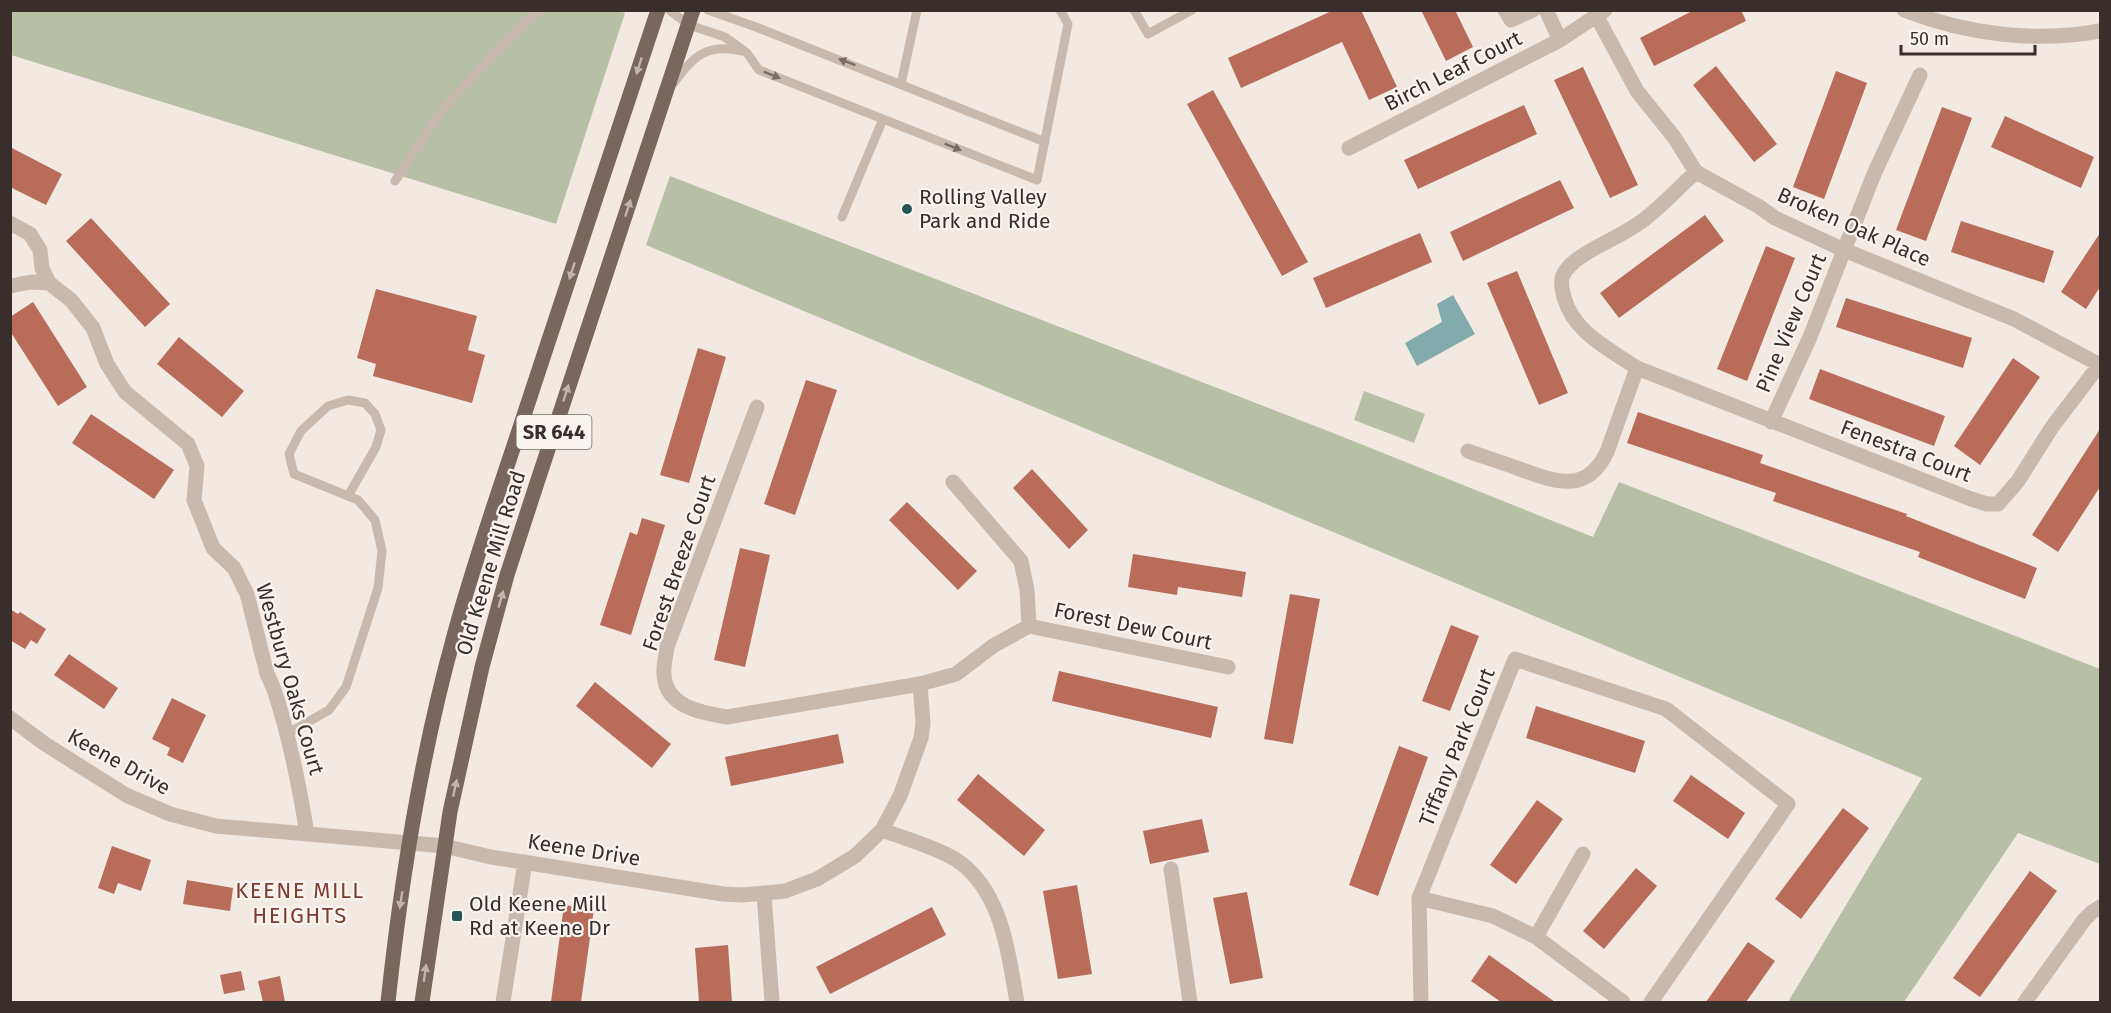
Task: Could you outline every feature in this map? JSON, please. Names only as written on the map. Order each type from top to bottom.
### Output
[{"type":"main road","name":"Old Keene Mill Road","points":[[388,1002],[410,842],[436,706],[454,636],[481,544],[658,10]]},
{"type":"main road","name":"Old Keene Mill Road","points":[[422,1002],[444,846],[482,667],[507,575],[691,18]]},
{"type":"street","points":[[1505,10],[1511,20],[1533,10]]},
{"type":"street","points":[[1545,10],[1560,40]]},
{"type":"street","points":[[1904,10],[1948,25],[2015,36],[2078,35],[2100,31]]},
{"type":"street","name":"Birch Leaf Court","points":[[1349,148],[1560,40],[1601,13]]},
{"type":"street","name":"Broken Oak Place","points":[[1601,13],[1637,91],[1674,137],[1696,172],[1758,206],[1774,218],[1844,250],[2014,319],[2100,364]]},
{"type":"street","name":"Pine View Court","points":[[1771,422],[1810,337],[1874,174],[1920,75]]},
{"type":"street","name":"Fenestra Court","points":[[1696,172],[1641,222],[1599,245],[1575,262],[1562,276],[1560,284],[1566,307],[1572,317],[1589,336],[1637,368],[1971,499],[1987,504],[1998,504],[2018,481],[2052,426],[2100,364]]},
{"type":"street","points":[[10,223],[30,234],[40,250],[42,268],[49,283],[31,282],[10,286]]},
{"type":"street","name":"Westbury Oaks Court","points":[[49,283],[71,300],[93,328],[107,364],[125,393],[188,444],[197,466],[194,500],[213,548],[234,568],[247,594],[267,674],[273,686],[300,785],[307,834]]},
{"type":"street","points":[[1468,451],[1553,482],[1574,481],[1590,474],[1600,466],[1637,368]]},
{"type":"street","name":"Forest Breeze Court","points":[[757,407],[667,647],[664,676],[669,693],[682,704],[704,714],[727,717],[920,684]]},
{"type":"street","points":[[920,684],[956,674],[993,646],[1029,627],[1027,590],[1021,561],[953,482]]},
{"type":"street","name":"Forest Dew Court","points":[[1029,627],[1228,668]]},
{"type":"street","name":"Tiffany Park Court","points":[[1421,1002],[1419,898],[1515,659],[1666,709],[1788,804],[1652,1002]]},
{"type":"street","name":"Keene Drive","points":[[10,718],[93,776],[126,795],[170,814],[216,826],[444,846],[525,862],[723,894],[764,894],[794,888],[818,879],[855,856],[882,830],[900,796],[921,738],[920,684]]},
{"type":"street","points":[[882,830],[955,859],[978,879],[996,908],[1017,1002]]},
{"type":"street","points":[[1536,937],[1584,854]]},
{"type":"street","points":[[503,1002],[525,862]]},
{"type":"street","points":[[1171,869],[1190,1002]]},
{"type":"street","points":[[764,894],[772,1002]]},
{"type":"street","points":[[1419,898],[1493,916],[1536,937],[1623,1002]]},
{"type":"street","points":[[2025,1002],[2096,910]]},
{"type":"lane","points":[[395,181],[442,110],[518,29],[540,10]]},
{"type":"lane","points":[[669,10],[691,18],[725,37],[747,53],[759,70],[1037,180],[1068,24],[1060,10]]},
{"type":"lane","points":[[708,10],[1045,142]]},
{"type":"lane","points":[[901,84],[917,10]]},
{"type":"lane","points":[[1134,10],[1148,34],[1192,10]]},
{"type":"lane","points":[[667,92],[681,72],[703,52],[715,48],[728,48],[747,53]]},
{"type":"lane","points":[[842,217],[883,119]]},
{"type":"lane","points":[[287,734],[329,710],[346,687],[378,588],[382,551],[375,520],[358,501],[294,474],[290,453],[301,431],[328,406],[348,400],[365,403],[375,414],[381,430],[376,447],[348,496]]},
{"type":"green space","points":[[616,10],[625,13],[556,224],[11,55],[10,11]]},
{"type":"green space","points":[[670,176],[1333,433],[1593,537],[1619,482],[2100,669],[2100,864],[2018,833],[1904,1002],[1788,1002],[1922,778],[646,245]]},
{"type":"green space","points":[[1364,391],[1425,414],[1414,443],[1354,420]]},
{"type":"water","points":[[1453,295],[1475,334],[1417,366],[1405,343],[1442,322],[1437,304]]},
{"type":"building","points":[[1334,10],[1361,10],[1397,87],[1369,100],[1342,42],[1241,88],[1228,58]]},
{"type":"building","points":[[1421,10],[1455,10],[1473,47],[1446,61]]},
{"type":"building","points":[[1694,10],[1741,10],[1746,21],[1654,66],[1640,38]]},
{"type":"building","points":[[1716,66],[1777,144],[1754,162],[1693,85]]},
{"type":"building","points":[[1583,67],[1638,185],[1610,198],[1554,80]]},
{"type":"building","points":[[1836,71],[1867,83],[1824,199],[1793,187]]},
{"type":"building","points":[[1213,90],[1308,262],[1282,276],[1187,104]]},
{"type":"building","points":[[1524,105],[1537,134],[1418,189],[1404,160]]},
{"type":"building","points":[[1942,107],[1972,118],[1926,241],[1896,230]]},
{"type":"building","points":[[2005,116],[2094,157],[2081,188],[1991,147]]},
{"type":"building","points":[[10,147],[62,174],[46,205],[10,187]]},
{"type":"building","points":[[1560,180],[1574,208],[1463,261],[1450,232]]},
{"type":"building","points":[[1705,215],[1724,241],[1619,318],[1600,293]]},
{"type":"building","points":[[91,218],[170,304],[145,327],[66,241]]},
{"type":"building","points":[[1961,221],[2054,251],[2044,283],[1951,252]]},
{"type":"building","points":[[1420,233],[1432,262],[1326,308],[1313,278]]},
{"type":"building","points":[[2100,233],[2100,287],[2086,309],[2061,292]]},
{"type":"building","points":[[1766,246],[1795,258],[1747,381],[1717,369]]},
{"type":"building","points":[[1517,271],[1568,393],[1539,405],[1487,283]]},
{"type":"building","points":[[376,289],[477,316],[468,350],[485,355],[472,403],[373,376],[376,364],[357,358]]},
{"type":"building","points":[[1846,298],[1972,338],[1963,368],[1836,327]]},
{"type":"building","points":[[33,302],[87,387],[58,406],[10,331],[10,317]]},
{"type":"building","points":[[179,337],[244,391],[222,417],[157,364]]},
{"type":"building","points":[[698,348],[726,357],[689,483],[660,475]]},
{"type":"building","points":[[2013,358],[2040,377],[1980,465],[1954,446]]},
{"type":"building","points":[[1820,369],[1945,416],[1934,446],[1809,399]]},
{"type":"building","points":[[806,380],[837,390],[795,515],[764,504]]},
{"type":"building","points":[[1638,412],[1763,455],[1760,463],[1907,514],[1906,516],[2037,568],[2025,599],[1918,557],[1920,552],[1773,501],[1776,493],[1627,443]]},
{"type":"building","points":[[91,414],[174,470],[154,499],[72,443]]},
{"type":"building","points":[[2100,429],[2100,487],[2058,552],[2032,535]]},
{"type":"building","points":[[1032,469],[1088,530],[1069,549],[1013,488]]},
{"type":"building","points":[[907,502],[977,571],[958,590],[889,520]]},
{"type":"building","points":[[642,518],[665,525],[631,635],[600,625],[630,532],[637,535]]},
{"type":"building","points":[[740,548],[770,555],[745,667],[714,660]]},
{"type":"building","points":[[1133,554],[1246,572],[1242,597],[1178,587],[1177,595],[1128,587]]},
{"type":"building","points":[[1290,594],[1320,599],[1293,744],[1264,739]]},
{"type":"building","points":[[10,609],[18,614],[20,612],[46,629],[37,644],[31,640],[25,649],[10,640]]},
{"type":"building","points":[[1451,625],[1479,636],[1450,711],[1422,701]]},
{"type":"building","points":[[69,654],[118,688],[104,709],[54,675]]},
{"type":"building","points":[[1059,671],[1218,707],[1211,738],[1052,701]]},
{"type":"building","points":[[595,682],[671,744],[652,768],[576,706]]},
{"type":"building","points":[[172,698],[206,715],[183,763],[167,755],[170,748],[152,739]]},
{"type":"building","points":[[1536,706],[1645,741],[1635,773],[1526,738]]},
{"type":"building","points":[[838,734],[844,763],[731,786],[725,757]]},
{"type":"building","points":[[1399,746],[1428,757],[1378,896],[1349,885]]},
{"type":"building","points":[[978,774],[1045,830],[1024,856],[957,800]]},
{"type":"building","points":[[1691,775],[1745,813],[1728,839],[1673,801]]},
{"type":"building","points":[[1537,800],[1563,819],[1516,884],[1490,865]]},
{"type":"building","points":[[1843,808],[1869,828],[1801,919],[1775,899]]},
{"type":"building","points":[[1202,819],[1209,852],[1150,864],[1143,831]]},
{"type":"building","points":[[112,846],[151,860],[141,891],[118,883],[114,894],[98,888]]},
{"type":"building","points":[[1636,868],[1657,886],[1604,949],[1583,931]]},
{"type":"building","points":[[2030,871],[2057,891],[1980,997],[1953,978]]},
{"type":"building","points":[[187,880],[233,888],[230,911],[183,904]]},
{"type":"building","points":[[1077,885],[1092,974],[1058,979],[1043,891]]},
{"type":"building","points":[[1247,892],[1263,978],[1230,984],[1213,898]]},
{"type":"building","points":[[564,905],[594,909],[581,1002],[551,1002]]},
{"type":"building","points":[[932,907],[946,935],[830,994],[816,967]]},
{"type":"building","points":[[1748,942],[1775,961],[1746,1002],[1706,1002]]},
{"type":"building","points":[[728,945],[732,1002],[699,1002],[695,948]]},
{"type":"building","points":[[1489,955],[1555,1002],[1501,1002],[1471,981]]},
{"type":"building","points":[[241,971],[245,990],[224,994],[220,975]]},
{"type":"building","points":[[280,976],[285,1002],[263,1002],[258,981]]},
{"type":"place","name":"Rolling Valley Park and Ride","points":[[907,209]]},
{"type":"place","name":"Old Keene Mill Rd at Keene Dr","points":[[457,916]]},
{"type":"district","name":"KEENE MILL HEIGHTS","points":[[300,902]]}]
